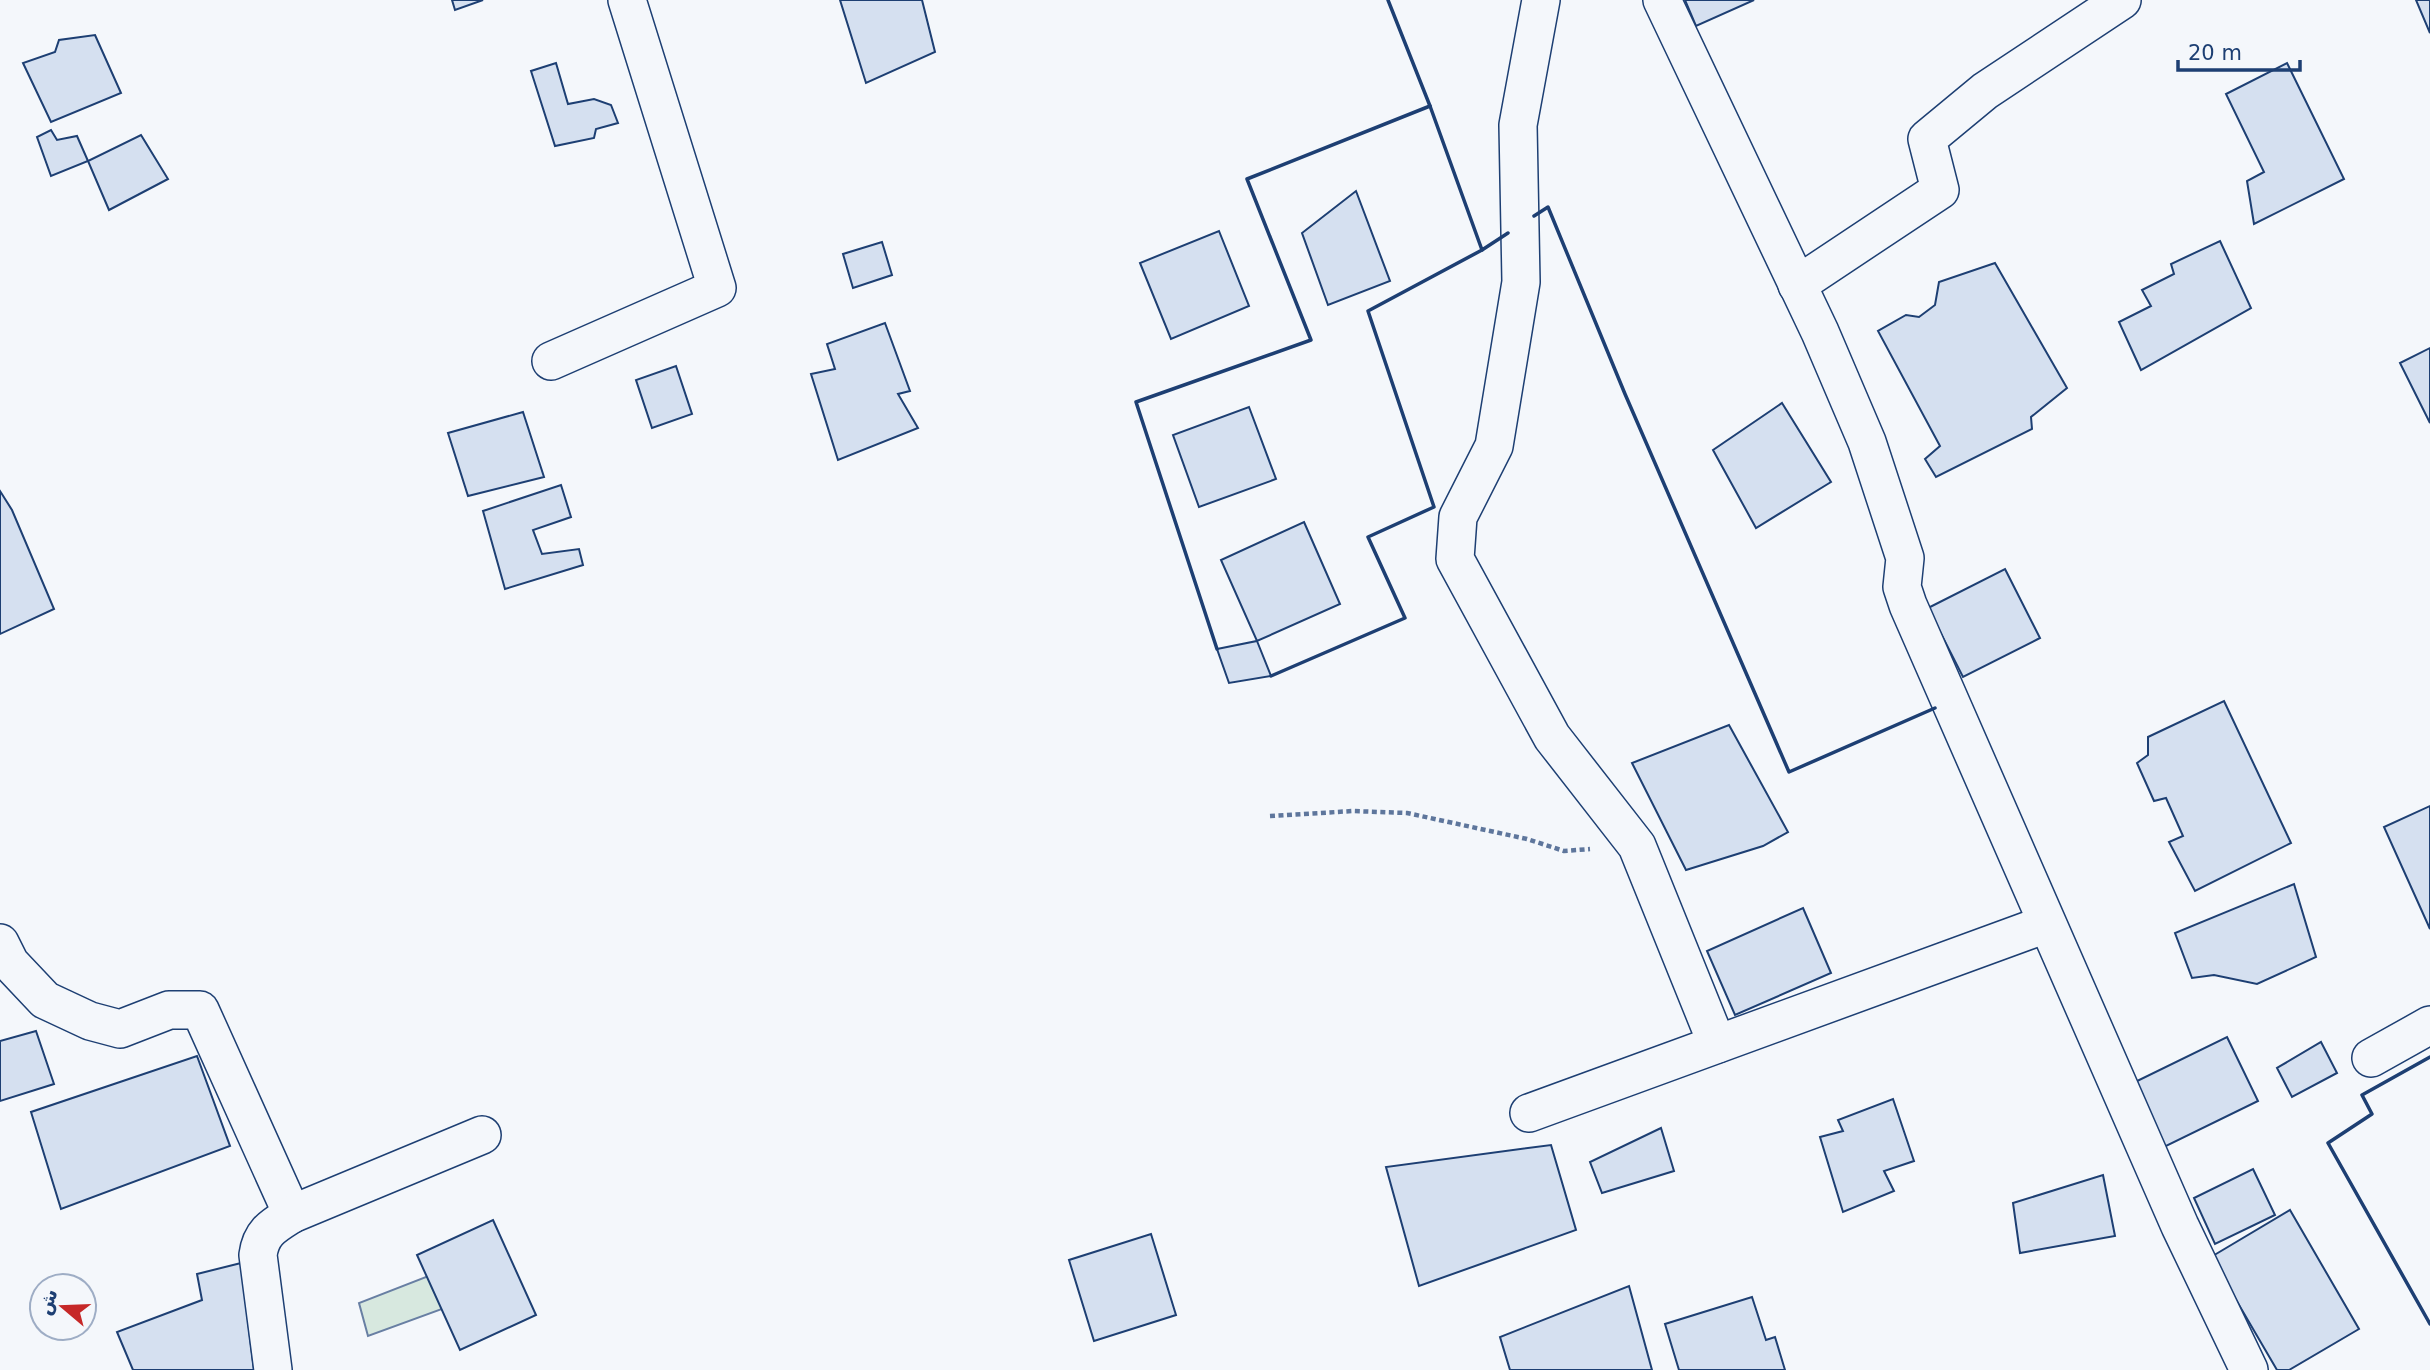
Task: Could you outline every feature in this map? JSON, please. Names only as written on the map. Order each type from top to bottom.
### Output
[{"type":"street","points":[[551,361],[717,288],[627,0]]},
{"type":"street","points":[[1541,0],[1518,125],[1521,282],[1494,446],[1458,517],[1455,559],[1552,737],[1637,846],[1717,1044]]},
{"type":"street","points":[[1662,0],[1797,285],[1867,442],[1905,558],[1902,587],[1908,605],[2180,1226],[2249,1370]]},
{"type":"street","points":[[1797,285],[1940,190],[1927,139],[1985,91],[2122,0]]},
{"type":"street","points":[[1529,1113],[2046,924]]},
{"type":"street","points":[[0,943],[10,963],[45,1000],[90,1021],[120,1029],[169,1010],[200,1010],[292,1214]]},
{"type":"street","points":[[2371,1058],[2430,1025]]},
{"type":"street","points":[[273,1370],[258,1255],[260,1242],[268,1229],[292,1214],[482,1135]]},
{"type":"path","points":[[1270,816],[1353,811],[1407,813],[1527,839],[1564,851],[1637,846]]},
{"type":"shaded area","points":[[431,1275],[442,1309],[368,1336],[359,1303]]},
{"type":"building","points":[[452,0],[483,0],[455,10]]},
{"type":"building","points":[[840,0],[922,0],[935,52],[866,83]]},
{"type":"building","points":[[1685,0],[1754,0],[1696,26]]},
{"type":"building","points":[[2416,0],[2430,0],[2430,33]]},
{"type":"building","points":[[95,35],[121,93],[51,122],[23,63],[55,52],[59,40]]},
{"type":"building","points":[[556,63],[568,104],[594,99],[611,105],[618,123],[596,129],[594,138],[555,146],[531,71]]},
{"type":"building","points":[[2287,63],[2344,179],[2254,224],[2247,181],[2264,172],[2226,94]]},
{"type":"building","points":[[51,130],[57,140],[77,136],[88,161],[51,176],[37,137]]},
{"type":"building","points":[[141,135],[168,179],[109,210],[88,161]]},
{"type":"building","points":[[1356,191],[1390,281],[1328,305],[1302,233]]},
{"type":"building","points":[[1219,231],[1249,306],[1171,339],[1140,263]]},
{"type":"building","points":[[2220,241],[2251,308],[2141,370],[2119,322],[2151,306],[2142,290],[2174,274],[2171,264]]},
{"type":"building","points":[[882,242],[892,275],[853,288],[843,254]]},
{"type":"building","points":[[1995,263],[2067,388],[2031,417],[2032,429],[1936,477],[1925,459],[1940,446],[1878,331],[1906,315],[1919,317],[1935,305],[1939,282]]},
{"type":"building","points":[[885,323],[910,391],[898,394],[918,428],[838,460],[811,374],[835,369],[827,344]]},
{"type":"building","points":[[2430,348],[2430,423],[2400,363]]},
{"type":"building","points":[[676,366],[692,414],[652,428],[636,380]]},
{"type":"building","points":[[1782,403],[1831,482],[1756,528],[1713,450]]},
{"type":"building","points":[[1249,407],[1276,479],[1199,507],[1173,435]]},
{"type":"building","points":[[523,412],[544,477],[468,496],[448,433]]},
{"type":"building","points":[[561,485],[571,517],[533,530],[542,554],[579,549],[583,565],[505,589],[483,511]]},
{"type":"building","points":[[0,491],[12,510],[54,609],[0,634]]},
{"type":"building","points":[[1304,522],[1340,604],[1257,641],[1221,560]]},
{"type":"building","points":[[2005,569],[2040,638],[1963,677],[1928,608]]},
{"type":"building","points":[[1257,641],[1271,676],[1229,683],[1217,649]]},
{"type":"building","points":[[2224,701],[2291,843],[2195,891],[2169,842],[2183,836],[2166,798],[2154,801],[2137,763],[2148,755],[2148,737]]},
{"type":"building","points":[[1729,725],[1788,832],[1763,846],[1686,870],[1632,763]]},
{"type":"building","points":[[2430,806],[2430,929],[2384,827]]},
{"type":"building","points":[[2294,884],[2316,957],[2257,984],[2214,975],[2192,978],[2175,933]]},
{"type":"building","points":[[1803,908],[1831,973],[1735,1015],[1707,951]]},
{"type":"building","points":[[36,1031],[54,1084],[0,1101],[0,1041]]},
{"type":"building","points":[[2227,1037],[2258,1101],[2164,1147],[2133,1083]]},
{"type":"building","points":[[2321,1042],[2337,1073],[2292,1097],[2277,1068]]},
{"type":"building","points":[[197,1056],[230,1146],[61,1209],[31,1112]]},
{"type":"building","points":[[1893,1099],[1914,1161],[1884,1171],[1894,1191],[1843,1212],[1820,1137],[1843,1131],[1838,1120]]},
{"type":"building","points":[[1661,1128],[1674,1171],[1602,1193],[1590,1162]]},
{"type":"building","points":[[1551,1145],[1576,1230],[1419,1286],[1386,1167]]},
{"type":"building","points":[[2253,1169],[2275,1215],[2215,1244],[2194,1198]]},
{"type":"building","points":[[2103,1175],[2115,1236],[2020,1253],[2013,1203]]},
{"type":"building","points":[[2290,1210],[2359,1329],[2289,1370],[2277,1370],[2211,1257]]},
{"type":"building","points":[[493,1220],[536,1315],[460,1350],[417,1255]]},
{"type":"building","points":[[1151,1234],[1176,1315],[1094,1341],[1069,1260]]},
{"type":"building","points":[[241,1263],[254,1370],[133,1370],[117,1332],[202,1300],[197,1274]]},
{"type":"building","points":[[1629,1286],[1652,1370],[1510,1370],[1500,1337]]},
{"type":"building","points":[[1752,1297],[1766,1340],[1775,1337],[1785,1370],[1679,1370],[1665,1324]]},
{"type":"wall","points":[[1388,0],[1430,106]]},
{"type":"wall","points":[[1217,649],[1136,402],[1311,340],[1247,179],[1430,106],[1482,250],[1508,233]]},
{"type":"wall","points":[[1534,216],[1548,207],[1625,394],[1789,772],[1935,708]]},
{"type":"wall","points":[[1271,676],[1405,618],[1368,537],[1434,507],[1368,311],[1482,250]]},
{"type":"wall","points":[[2430,1057],[2362,1095],[2372,1114],[2328,1143],[2430,1324]]}]
